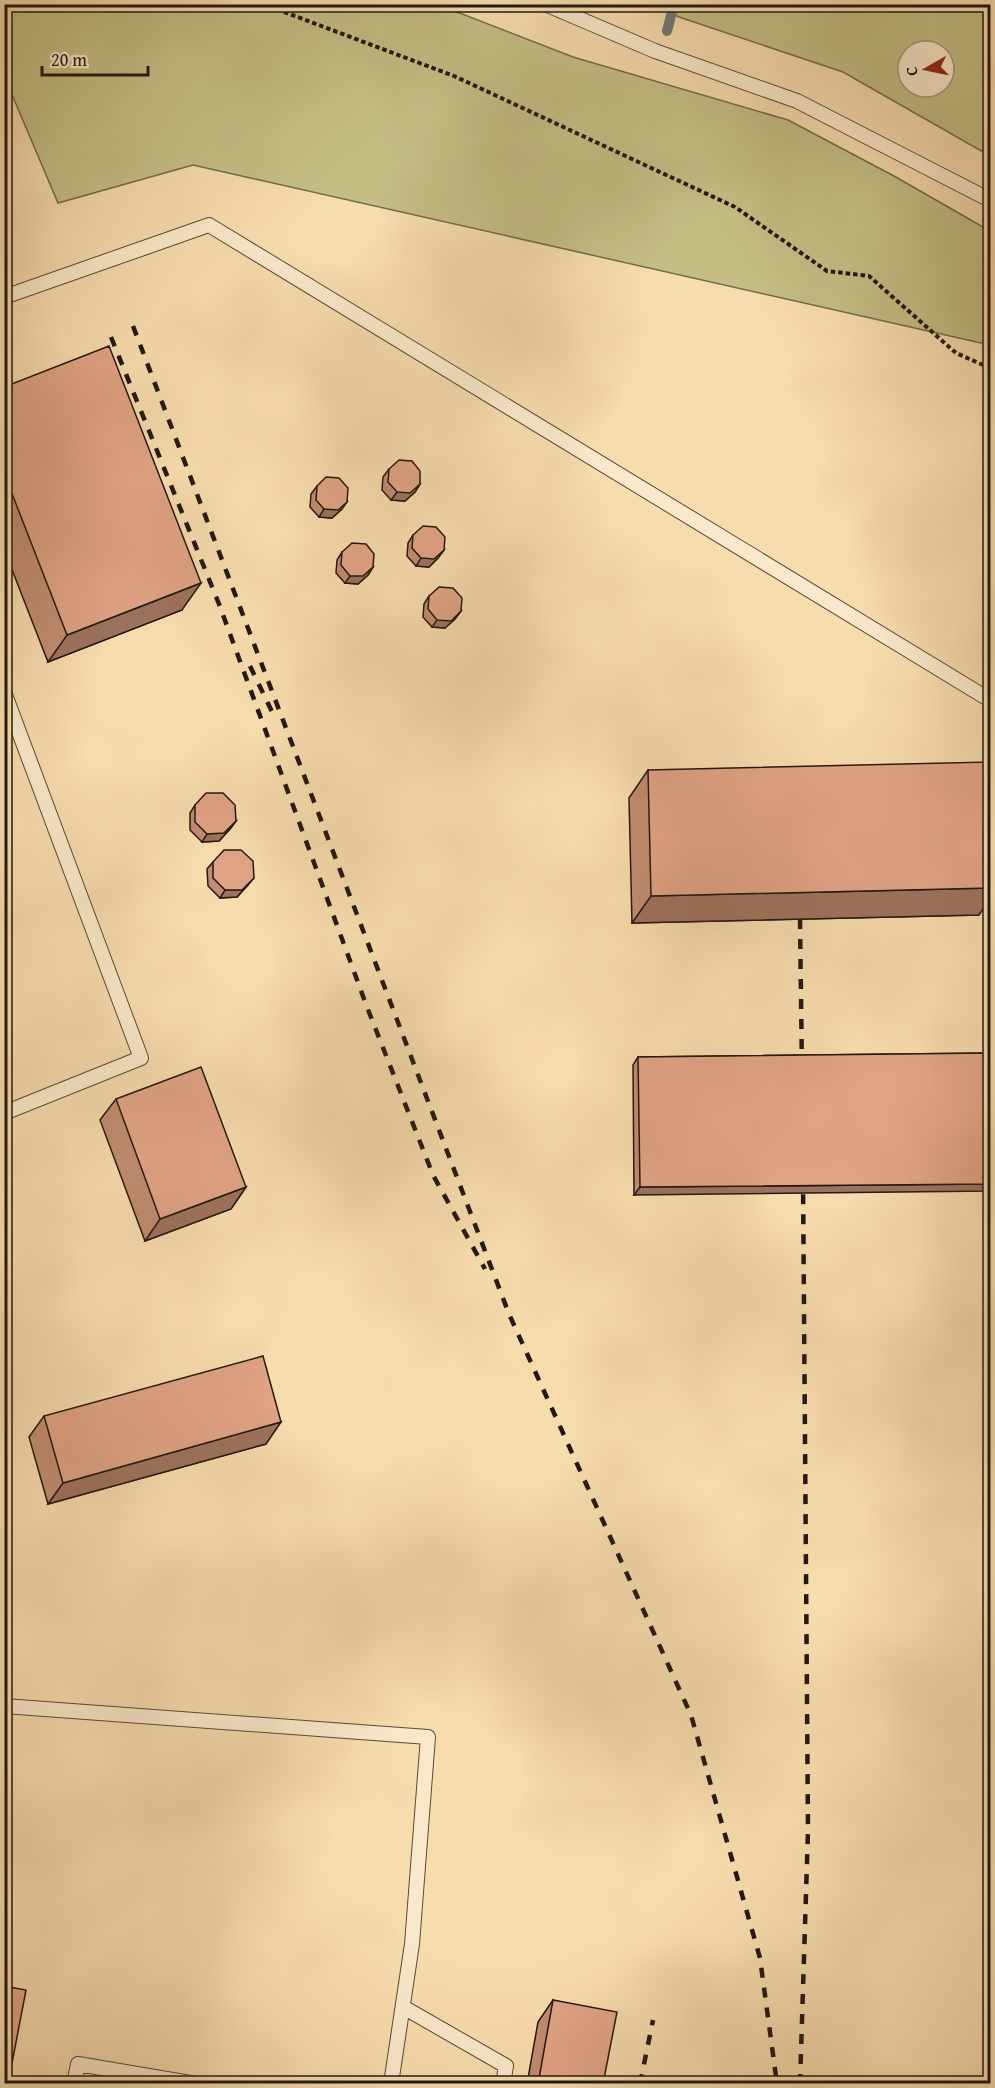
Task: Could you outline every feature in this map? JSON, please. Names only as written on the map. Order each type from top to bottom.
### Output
[{"type":"lane","points":[[545,4],[655,51],[797,101],[990,200]]},
{"type":"lane","points":[[4,297],[209,225],[990,700]]},
{"type":"lane","points":[[4,692],[141,1058],[4,1113]]},
{"type":"lane","points":[[4,1706],[428,1737],[412,1944],[391,2084]]},
{"type":"lane","points":[[403,2007],[506,2066],[503,2084]]},
{"type":"lane","points":[[74,2084],[78,2064],[196,2084]]},
{"type":"path","points":[[263,4],[454,76],[735,207],[826,271],[869,276],[956,353],[990,368]]},
{"type":"shaded area","points":[[4,5],[439,5],[573,57],[788,120],[894,176],[990,231],[990,345],[193,165],[58,203],[5,78]]},
{"type":"shaded area","points":[[652,5],[990,5],[990,156],[843,72],[679,17]]},
{"type":"building","points":[[109,346],[201,583],[67,635],[4,473],[4,387]]},
{"type":"building","points":[[399,460],[412,461],[420,471],[420,484],[410,493],[397,492],[388,482],[389,469]]},
{"type":"building","points":[[326,477],[339,478],[348,488],[347,502],[338,510],[324,509],[316,500],[317,486]]},
{"type":"building","points":[[423,526],[436,527],[445,537],[444,550],[434,559],[421,558],[412,548],[413,535]]},
{"type":"building","points":[[352,543],[366,544],[374,554],[373,567],[363,576],[350,576],[341,565],[342,552]]},
{"type":"building","points":[[439,587],[453,588],[462,598],[461,611],[451,621],[437,620],[428,609],[429,596]]},
{"type":"building","points":[[990,762],[990,888],[651,896],[648,770]]},
{"type":"building","points":[[206,793],[223,793],[235,805],[236,821],[224,833],[207,834],[195,822],[195,805]]},
{"type":"building","points":[[224,850],[241,850],[253,861],[254,878],[242,890],[225,890],[213,878],[213,862]]},
{"type":"building","points":[[990,1053],[990,1184],[640,1187],[638,1057]]},
{"type":"building","points":[[201,1067],[246,1187],[160,1219],[116,1099]]},
{"type":"building","points":[[263,1356],[281,1422],[63,1483],[44,1416]]},
{"type":"building","points":[[4,1986],[26,1990],[8,2084],[4,2084]]},
{"type":"building","points":[[553,2000],[617,2012],[603,2084],[538,2084]]},
{"type":"waterway","points":[[667,31],[674,4]]},
{"type":"railway","points":[[133,326],[509,1314],[691,1715],[760,1958],[777,2084]]},
{"type":"railway","points":[[111,337],[219,604],[367,1007],[433,1175],[485,1269]]},
{"type":"railway","points":[[250,666],[275,718]]},
{"type":"railway","points":[[800,919],[802,1073]]},
{"type":"railway","points":[[800,2084],[808,1831],[803,1178]]},
{"type":"railway","points":[[640,2084],[653,2020]]}]
